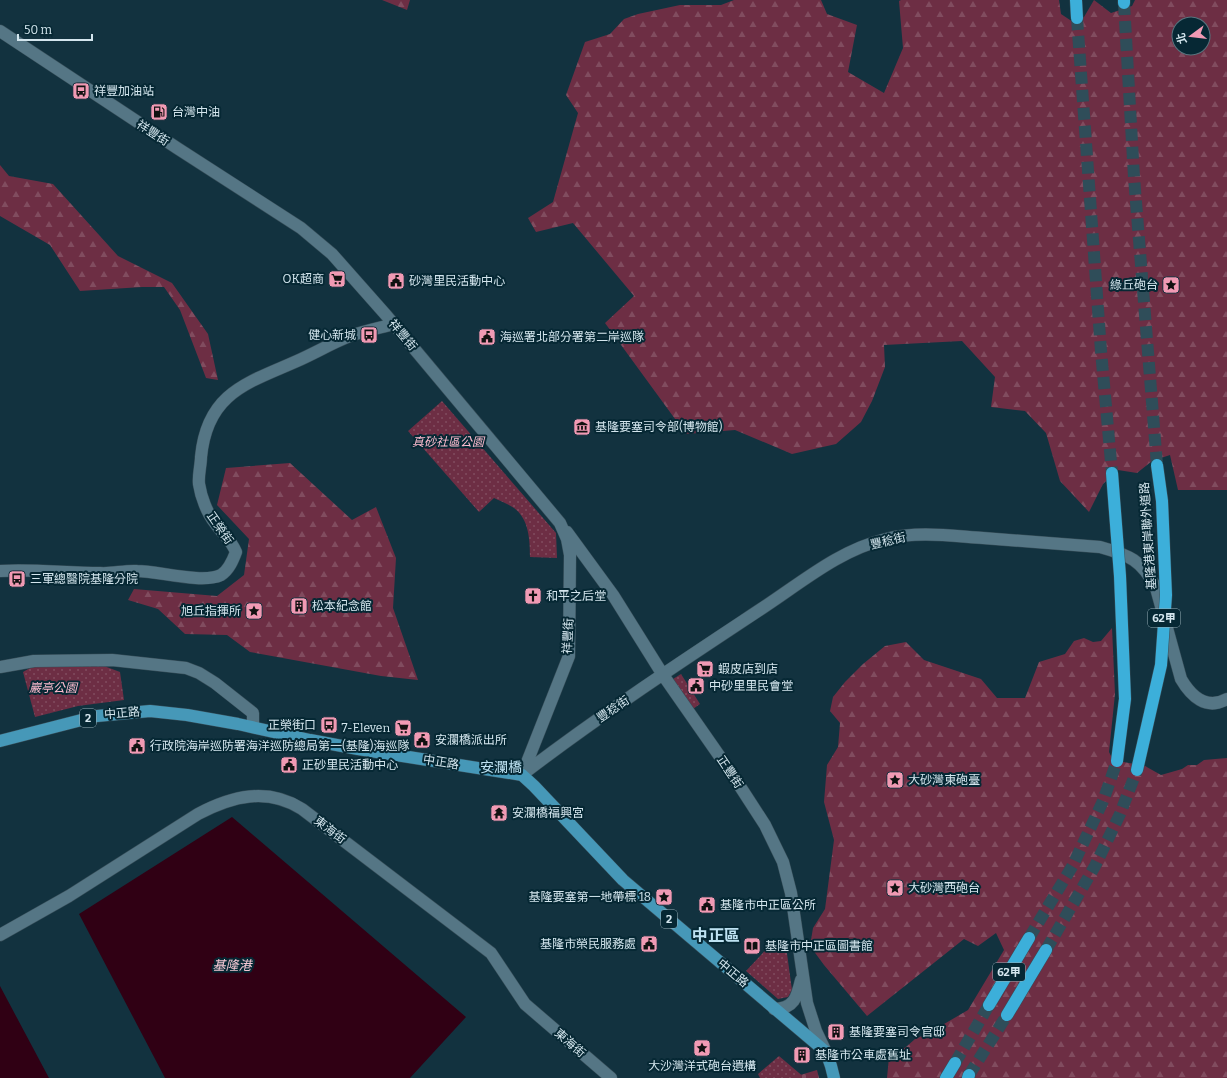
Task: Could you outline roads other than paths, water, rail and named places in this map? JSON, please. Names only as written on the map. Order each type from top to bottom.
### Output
[{"type":"highway","points":[[1076,0],[1077,18]]},
{"type":"highway","name":"基隆港東岸聯外道路","points":[[1137,770],[1161,665],[1166,595],[1163,521],[1157,464]]},
{"type":"highway","points":[[1112,472],[1121,591],[1125,699],[1116,761]]},
{"type":"highway","name":"62甲","points":[[989,1005],[1029,938]]},
{"type":"highway","name":"62甲","points":[[1007,1015],[1046,950]]},
{"type":"highway","points":[[946,1078],[955,1063]]},
{"type":"main road","name":"中正路","points":[[0,741],[97,716],[150,711],[183,714],[358,749],[522,775],[623,880],[826,1052]]},
{"type":"main road","points":[[826,1052],[834,1078]]},
{"type":"street","name":"祥豐街","points":[[0,31],[164,140],[301,228],[332,254],[394,324],[560,523],[567,540],[570,554],[569,656],[522,775]]},
{"type":"street","name":"正榮街","points":[[0,571],[20,570],[103,573],[136,571],[181,577],[208,578],[222,575],[231,565],[236,552],[231,542],[215,523],[206,509],[199,484],[202,450],[206,430],[209,421],[219,406],[236,390],[252,381],[350,336],[394,324]]},
{"type":"street","name":"正豐街","points":[[560,523],[613,595],[663,675],[732,774],[765,825],[783,862],[792,901],[807,1003],[816,1031],[826,1052]]},
{"type":"street","name":"豐稔街","points":[[522,775],[562,744],[842,555],[885,539],[905,536],[927,535],[1100,547],[1121,553],[1142,567],[1151,578],[1156,588],[1181,679],[1188,690],[1198,700],[1210,703],[1227,700]]},
{"type":"street","points":[[570,570],[576,563],[581,562],[592,566]]},
{"type":"street","points":[[0,667],[34,661],[104,660],[186,668],[216,682],[253,713],[253,727]]},
{"type":"street","name":"東海街","points":[[0,935],[69,896],[198,814],[214,806],[240,797],[253,796],[279,798],[292,802],[302,809],[491,953],[524,1004],[611,1078]]},
{"type":"street","points":[[774,1009],[783,1009],[792,1004],[797,995],[802,974]]},
{"type":"water","name":"基隆港","points":[[232,817],[466,1017],[410,1078],[165,1078],[79,914]]},
{"type":"water","points":[[0,986],[49,1078],[0,1078]]},
{"type":"tunnel","points":[[1124,3],[1134,177],[1157,465]]},
{"type":"tunnel","points":[[1077,18],[1101,351],[1112,473]]},
{"type":"tunnel","points":[[1029,938],[1073,865],[1103,801],[1117,761]]},
{"type":"tunnel","points":[[1046,950],[1095,866],[1120,814],[1137,770]]},
{"type":"tunnel","points":[[955,1063],[989,1005]]},
{"type":"tunnel","points":[[969,1075],[1007,1015]]},
{"type":"place","name":"祥豐加油站","points":[[81,91]]},
{"type":"place","name":"台灣中油","points":[[159,112]]},
{"type":"place","name":"OK超商","points":[[337,279]]},
{"type":"place","name":"砂灣里民活動中心","points":[[396,281]]},
{"type":"place","name":"綠丘砲台","points":[[1171,285]]},
{"type":"place","name":"健心新城","points":[[369,335]]},
{"type":"place","name":"海巡署北部分署第二岸巡隊","points":[[487,337]]},
{"type":"place","name":"基隆要塞司令部(博物館)","points":[[582,427]]},
{"type":"place","name":"三軍總醫院基隆分院","points":[[17,579]]},
{"type":"place","name":"和平之后堂","points":[[533,596]]},
{"type":"place","name":"松本紀念館","points":[[299,606]]},
{"type":"place","name":"旭丘指揮所","points":[[254,611]]},
{"type":"place","name":"蝦皮店到店","points":[[705,669]]},
{"type":"place","name":"中砂里里民會堂","points":[[696,686]]},
{"type":"place","name":"正榮街口","points":[[329,725]]},
{"type":"place","name":"7-Eleven","points":[[403,728]]},
{"type":"place","name":"安瀾橋派出所","points":[[422,740]]},
{"type":"place","name":"行政院海岸巡防署海洋巡防總局第一(基隆)海巡隊","points":[[137,746]]},
{"type":"place","name":"正砂里民活動中心","points":[[289,765]]},
{"type":"place","name":"大砂灣東砲臺","points":[[895,780]]},
{"type":"place","name":"安瀾橋福興宮","points":[[499,813]]},
{"type":"place","name":"大砂灣西砲台","points":[[895,888]]},
{"type":"place","name":"基隆要塞第一地帶標 18","points":[[664,897]]},
{"type":"place","name":"基隆市中正區公所","points":[[707,905]]},
{"type":"place","name":"基隆市榮民服務處","points":[[649,944]]},
{"type":"place","name":"基隆市中正區圖書館","points":[[752,946]]},
{"type":"place","name":"基隆要塞司令官邸","points":[[836,1032]]},
{"type":"place","name":"大沙灣洋式砲台遺構","points":[[702,1048]]},
{"type":"place","name":"基隆市公車處舊址","points":[[802,1055]]},
{"type":"district","name":"安瀾橋","points":[[501,767]]},
{"type":"district","name":"中正區","points":[[716,935]]},
{"type":"park label","name":"真砂社區公園","points":[[448,442]]},
{"type":"park label","name":"巖亭公園","points":[[53,688]]}]
